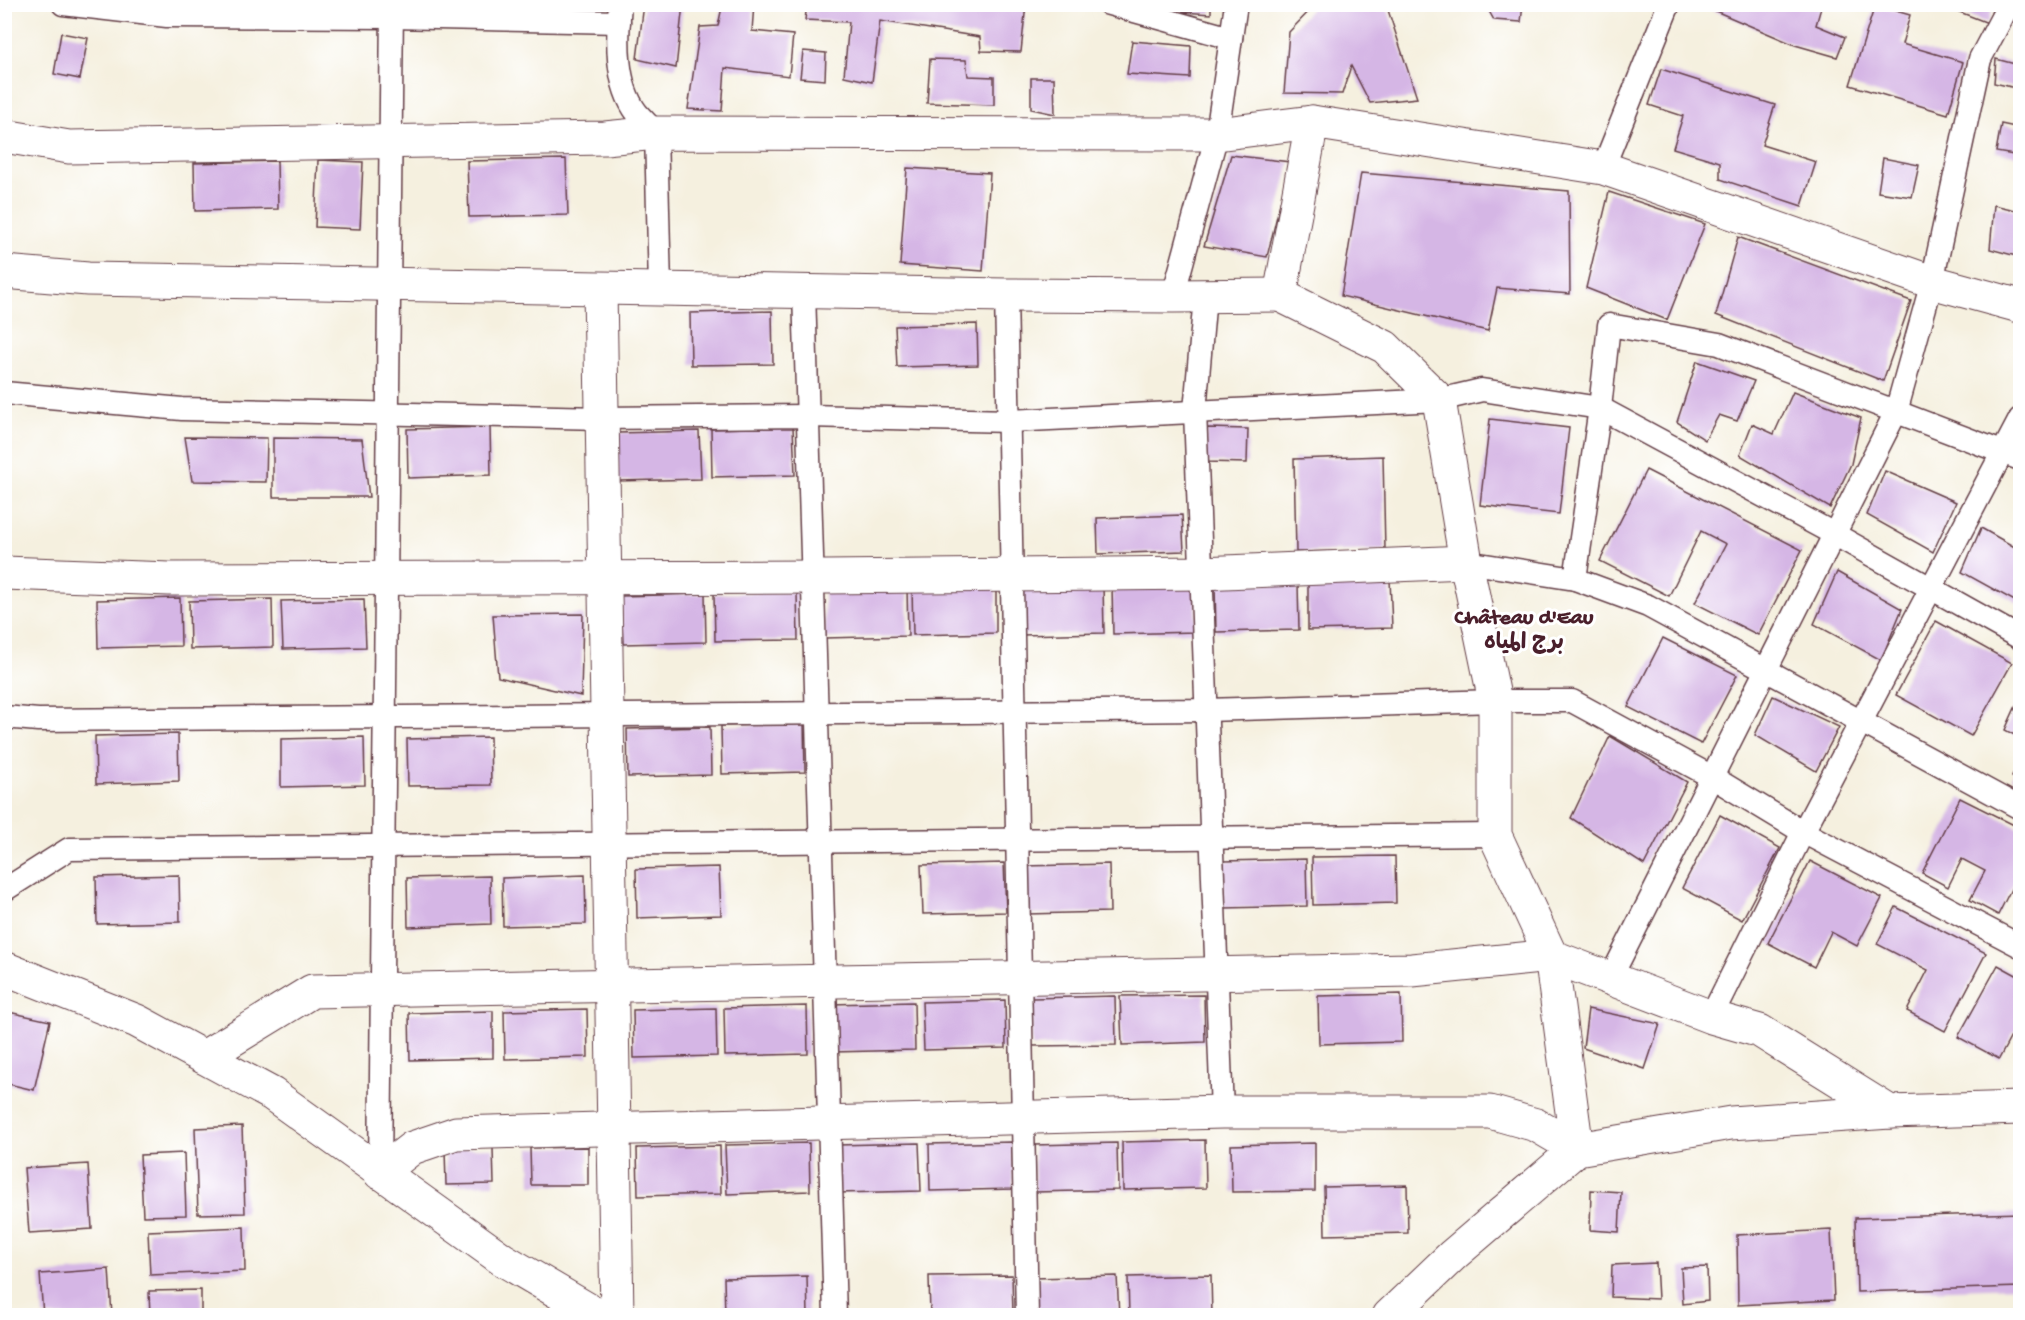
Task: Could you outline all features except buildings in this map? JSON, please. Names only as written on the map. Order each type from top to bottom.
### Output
[{"type":"street","points":[[1280,295],[1311,122]]},
{"type":"street","points":[[4,136],[69,147],[605,138],[656,133],[1217,134],[1311,122],[1603,168],[1932,282],[2020,306]]},
{"type":"street","points":[[4,272],[88,279],[600,289],[660,288],[1006,295],[1280,295],[1385,347],[1439,400],[1466,562],[1495,701],[1495,835],[1551,956],[1577,1149]]},
{"type":"street","points":[[600,289],[617,1316]]},
{"type":"street","points":[[4,573],[170,579],[813,577],[1202,573],[1466,562]]},
{"type":"street","points":[[204,1057],[312,991],[1412,970],[1551,956],[1712,1017],[1760,1031],[1890,1112]]},
{"type":"street","points":[[4,968],[137,1021],[272,1094],[502,1259],[599,1316]]},
{"type":"street","points":[[1389,1316],[1453,1255],[1577,1149],[1731,1123],[1890,1112],[2020,1108]]},
{"type":"street","points":[[380,1173],[412,1148],[456,1133],[1222,1112],[1490,1112],[1536,1125],[1577,1149]]},
{"type":"lane","points":[[63,4],[167,16],[392,11],[619,13],[621,74],[625,87],[636,111],[656,133],[660,288]]},
{"type":"lane","points":[[1109,4],[1231,38]]},
{"type":"lane","points":[[1222,1112],[1189,296],[1217,134],[1236,4]]},
{"type":"lane","points":[[1603,168],[1669,4]]},
{"type":"lane","points":[[1611,977],[1896,412],[1932,282],[1980,59],[2009,4]]},
{"type":"lane","points":[[380,1173],[392,11]]},
{"type":"lane","points":[[804,291],[835,1316]]},
{"type":"lane","points":[[1006,295],[1027,1316]]},
{"type":"lane","points":[[1575,579],[1600,408],[1609,325],[1719,344],[2012,456]]},
{"type":"lane","points":[[4,393],[182,409],[602,418],[808,416],[1008,421],[1439,400],[1482,390],[1600,408],[1834,534],[2020,638]]},
{"type":"lane","points":[[1712,1017],[1803,832],[1932,589],[2012,456],[2020,419]]},
{"type":"lane","points":[[1466,562],[1575,579],[1647,606],[2020,808]]},
{"type":"lane","points":[[4,717],[50,720],[1015,712],[1572,701],[1712,777],[1803,832],[2020,946]]},
{"type":"lane","points":[[4,891],[69,849],[1495,835]]},
{"type":"district","name":"Château d'Eau برج المياه","points":[[1524,632]]}]
